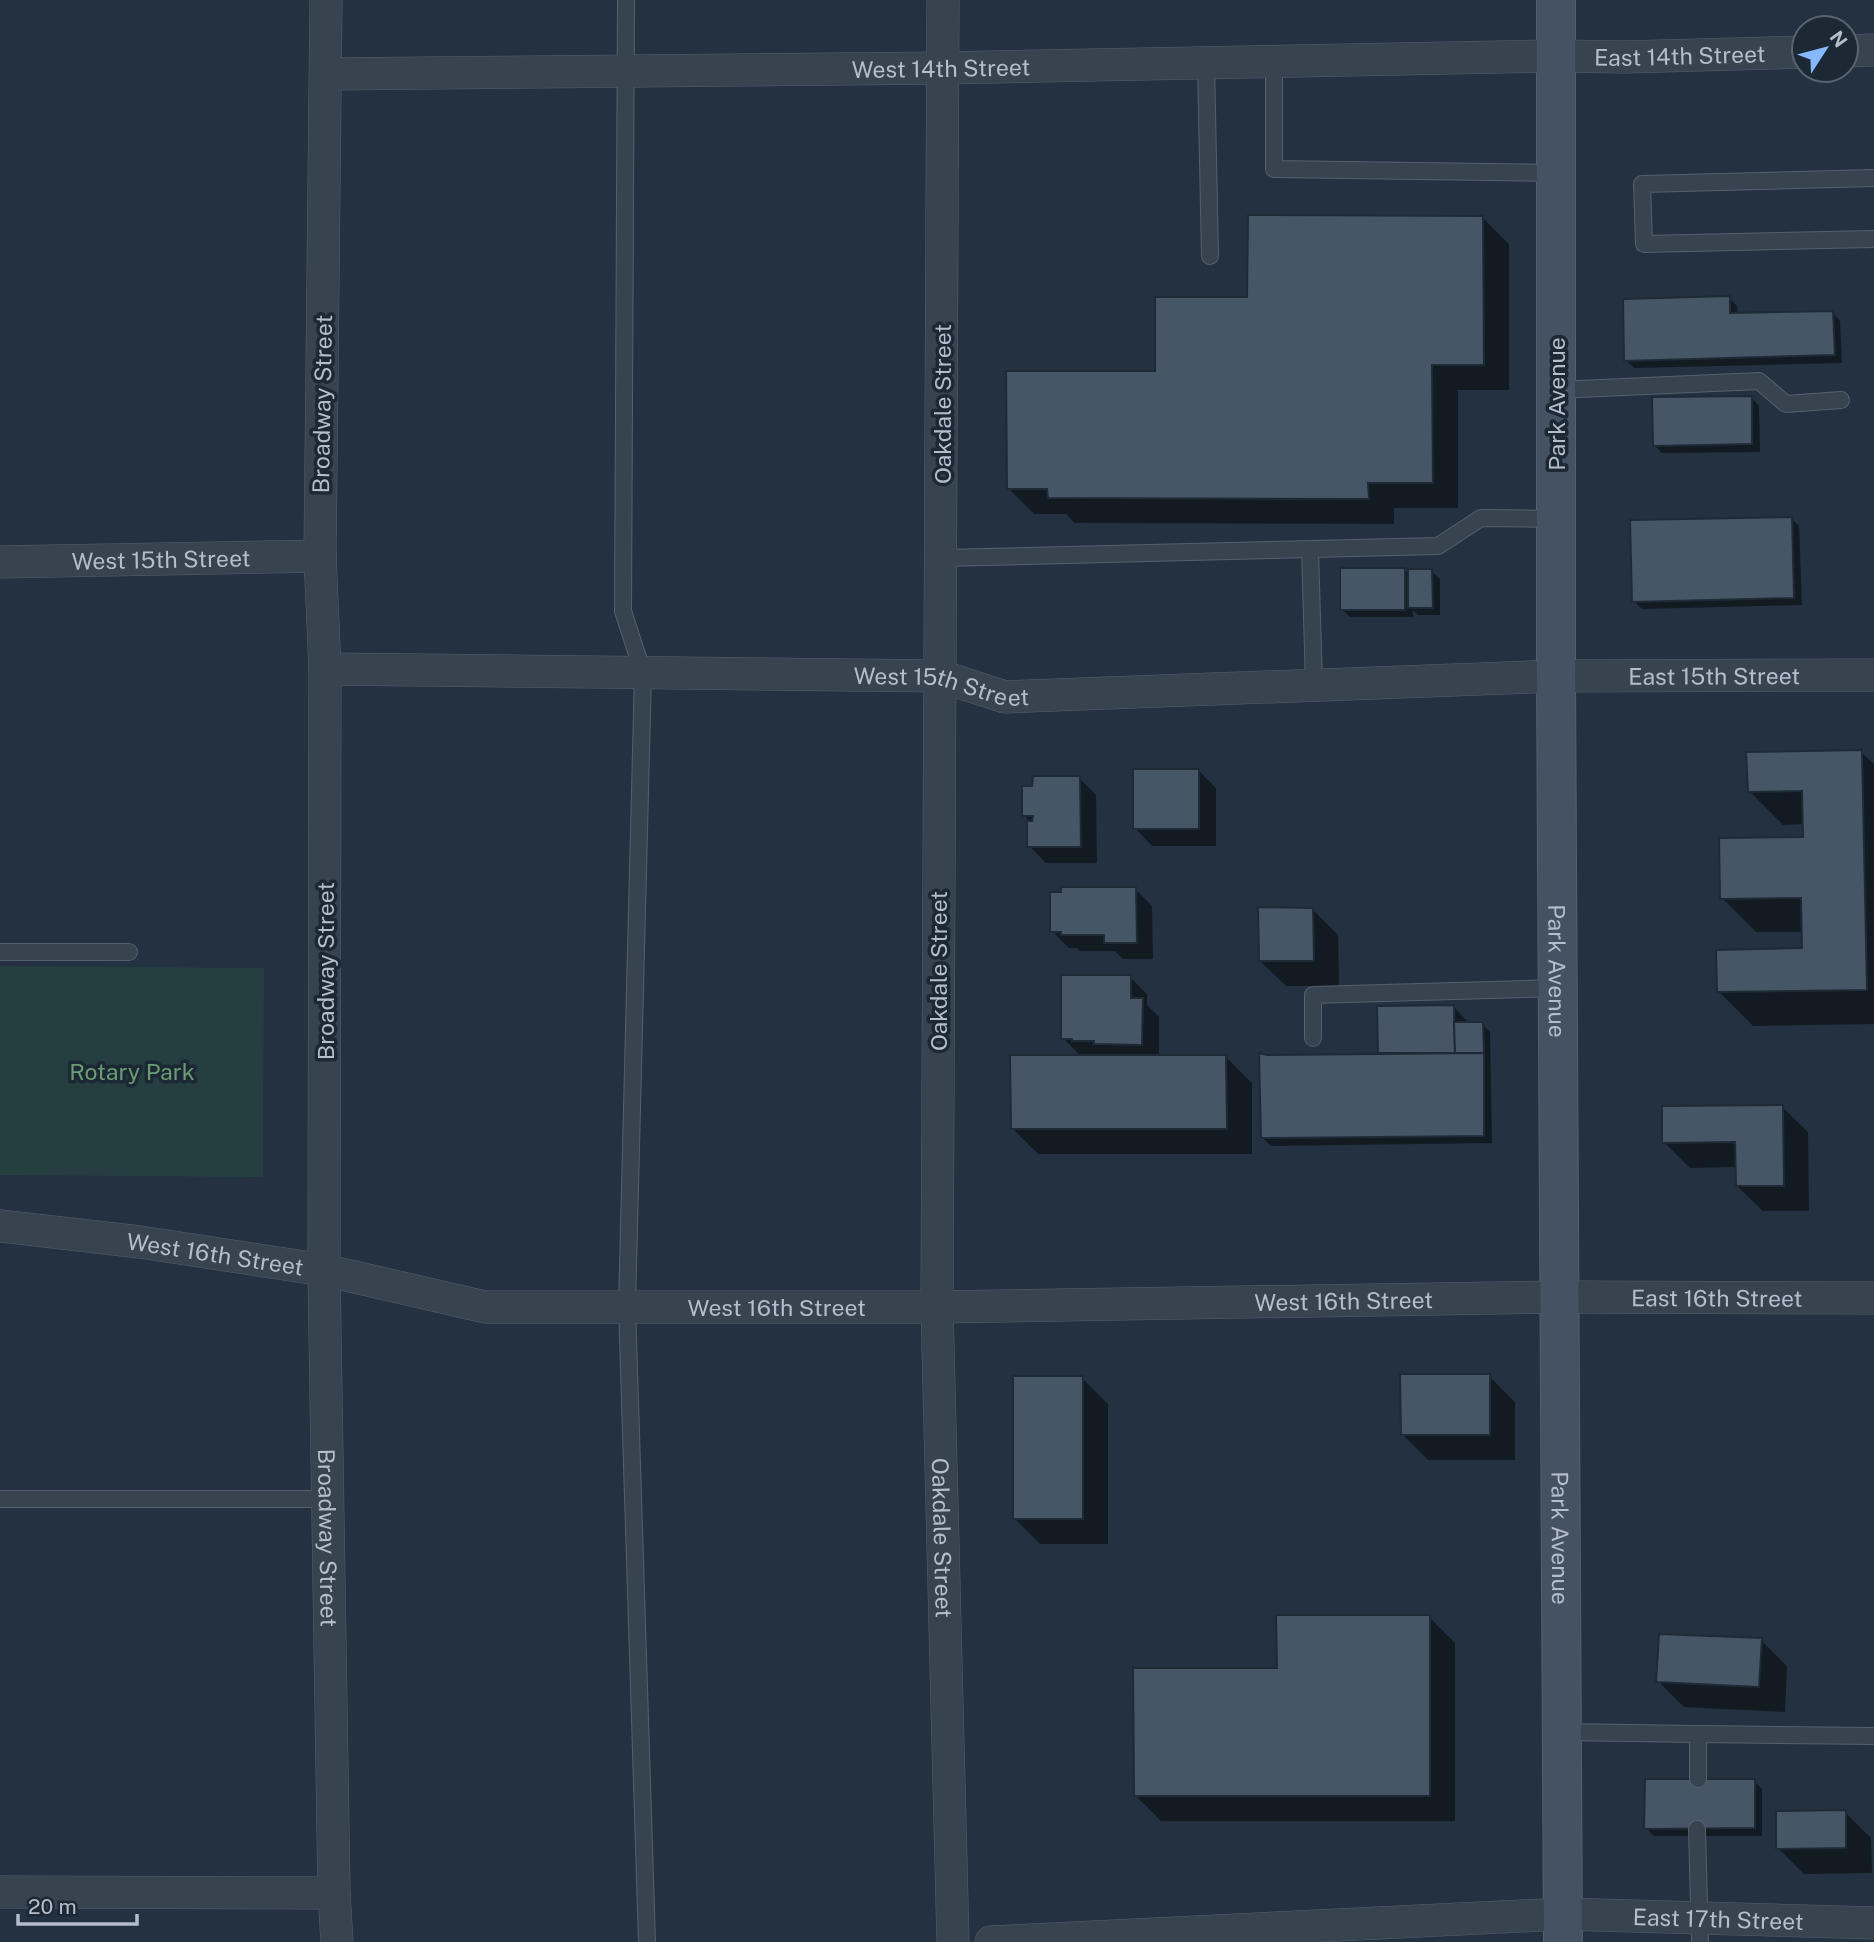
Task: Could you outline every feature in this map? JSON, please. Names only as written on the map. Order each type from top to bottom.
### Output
[{"type":"main road","name":"Park Avenue","points":[[1556,0],[1557,988],[1563,1928]]},
{"type":"street","name":"Broadway Street","points":[[326,0],[320,556],[325,669],[324,1270],[337,1942]]},
{"type":"street","name":"Oakdale Street","points":[[943,0],[937,1307],[953,1942]]},
{"type":"street","name":"East 14th Street","points":[[1556,56],[1790,52]]},
{"type":"street","name":"West 14th Street","points":[[327,74],[944,68],[1556,56]]},
{"type":"street","name":"West 15th Street","points":[[0,562],[320,556]]},
{"type":"street","name":"West 15th Street","points":[[325,669],[940,677],[1004,697],[1556,676]]},
{"type":"street","name":"East 15th Street","points":[[1556,676],[1874,675]]},
{"type":"street","name":"West 16th Street","points":[[0,1226],[140,1242],[324,1270],[485,1307],[937,1307],[1560,1297]]},
{"type":"street","name":"East 16th Street","points":[[1560,1297],[1874,1298]]},
{"type":"street","points":[[0,1892],[334,1893]]},
{"type":"street","name":"East 17th Street","points":[[991,1942],[1563,1928],[1701,1930],[1874,1923]]},
{"type":"lane","points":[[626,0],[623,611],[643,673],[627,1306],[647,1942]]},
{"type":"lane","points":[[1274,62],[1274,169],[1556,173]]},
{"type":"lane","points":[[1206,63],[1210,256]]},
{"type":"lane","points":[[1874,178],[1642,184],[1644,244],[1874,239]]},
{"type":"lane","points":[[1556,390],[1759,381],[1786,404],[1841,400]]},
{"type":"lane","points":[[941,558],[1438,546],[1481,518],[1556,519]]},
{"type":"lane","points":[[1310,550],[1314,685]]},
{"type":"lane","points":[[0,952],[129,952]]},
{"type":"lane","points":[[1312,1038],[1313,995],[1557,988]]},
{"type":"lane","points":[[0,1499],[328,1499]]},
{"type":"lane","points":[[1562,1732],[1874,1737]]},
{"type":"lane","points":[[1698,1734],[1698,1779]]},
{"type":"lane","points":[[1697,1829],[1701,1930]]},
{"type":"green space","name":"Rotary Park","points":[[0,966],[264,968],[263,1177],[0,1175]]},
{"type":"building","points":[[1248,215],[1483,216],[1484,365],[1432,365],[1433,483],[1368,483],[1369,499],[1048,498],[1047,489],[1007,489],[1006,371],[1155,371],[1155,297],[1247,297]]},
{"type":"building","points":[[1730,296],[1730,313],[1833,311],[1835,355],[1624,361],[1623,299]]},
{"type":"building","points":[[1752,396],[1752,444],[1653,446],[1652,397]]},
{"type":"building","points":[[1792,517],[1794,598],[1632,602],[1630,520]]},
{"type":"building","points":[[1340,568],[1405,568],[1405,610],[1340,610]]},
{"type":"building","points":[[1408,569],[1432,569],[1433,608],[1408,608]]},
{"type":"building","points":[[1862,750],[1867,990],[1717,992],[1716,950],[1802,948],[1801,898],[1720,899],[1719,838],[1803,837],[1802,791],[1748,792],[1746,752]]},
{"type":"building","points":[[1133,769],[1199,769],[1199,829],[1133,829]]},
{"type":"building","points":[[1033,776],[1080,776],[1081,847],[1027,847],[1027,821],[1032,821],[1033,816],[1022,816],[1022,786],[1032,786]]},
{"type":"building","points":[[1061,887],[1136,887],[1137,943],[1104,943],[1104,935],[1061,935],[1061,932],[1050,932],[1050,892],[1061,892]]},
{"type":"building","points":[[1258,907],[1313,908],[1314,961],[1259,961]]},
{"type":"building","points":[[1061,975],[1131,975],[1131,998],[1143,998],[1142,1045],[1094,1044],[1094,1041],[1061,1039]]},
{"type":"building","points":[[1454,1005],[1455,1053],[1378,1053],[1377,1006]]},
{"type":"building","points":[[1454,1022],[1483,1022],[1484,1053],[1455,1053]]},
{"type":"building","points":[[1259,1053],[1484,1053],[1484,1136],[1261,1138]]},
{"type":"building","points":[[1010,1055],[1226,1055],[1227,1129],[1011,1129]]},
{"type":"building","points":[[1783,1105],[1784,1186],[1736,1186],[1735,1142],[1662,1143],[1662,1106]]},
{"type":"building","points":[[1400,1374],[1490,1374],[1490,1435],[1401,1435]]},
{"type":"building","points":[[1013,1376],[1083,1376],[1083,1519],[1013,1519]]},
{"type":"building","points":[[1276,1615],[1430,1615],[1430,1796],[1134,1796],[1133,1668],[1277,1668]]},
{"type":"building","points":[[1659,1634],[1762,1638],[1759,1687],[1656,1682]]},
{"type":"building","points":[[1645,1779],[1755,1779],[1755,1828],[1644,1829]]},
{"type":"building","points":[[1846,1810],[1846,1848],[1776,1849],[1776,1811]]}]
